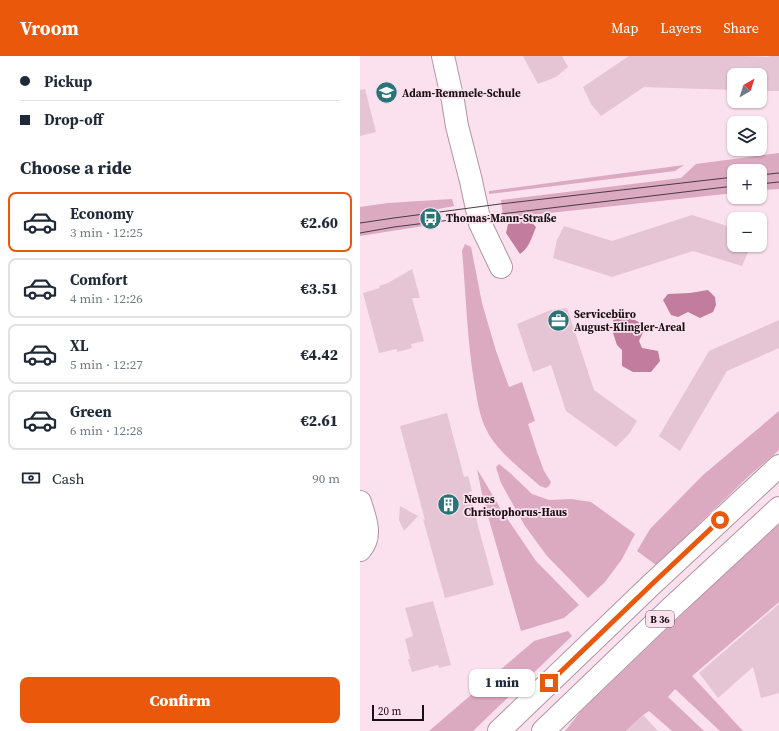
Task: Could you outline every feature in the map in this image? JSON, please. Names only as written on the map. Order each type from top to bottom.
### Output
[{"type":"main road","points":[[443,56],[457,126],[480,223],[501,267]]},
{"type":"main road","name":"B 36","points":[[499,731],[656,579],[779,466]]},
{"type":"main road","points":[[360,502],[367,527],[367,537],[360,550]]},
{"type":"main road","name":"B 36","points":[[543,731],[698,582],[779,508]]},
{"type":"shaded area","points":[[779,153],[779,189],[767,190],[767,164],[727,164],[727,194],[503,218],[501,200],[681,178],[696,164],[767,156],[767,155]]},
{"type":"shaded area","points":[[684,165],[675,171],[489,194],[489,191]]},
{"type":"shaded area","points":[[452,199],[454,206],[433,210],[436,224],[360,236],[360,207],[388,203]]},
{"type":"shaded area","points":[[528,219],[536,227],[528,245],[520,254],[506,233],[508,224]]},
{"type":"shaded area","points":[[465,244],[471,247],[482,303],[496,351],[509,387],[522,382],[535,421],[528,424],[544,471],[551,482],[546,488],[540,486],[497,446],[487,431],[482,419],[476,394],[470,349],[462,251]]},
{"type":"shaded area","points":[[708,290],[715,297],[716,305],[713,312],[700,318],[688,312],[678,317],[671,315],[663,300],[668,294]]},
{"type":"shaded area","points":[[622,313],[646,326],[639,341],[642,348],[658,351],[660,361],[651,372],[633,372],[622,366],[622,350],[617,345],[613,333],[613,318]]},
{"type":"shaded area","points":[[779,411],[779,450],[750,475],[656,565],[637,551],[650,529],[703,475]]},
{"type":"shaded area","points":[[499,464],[532,494],[549,500],[571,499],[591,502],[635,534],[622,559],[605,582],[588,598],[547,556],[525,526],[501,483],[496,467]]},
{"type":"shaded area","points":[[477,469],[502,511],[536,561],[579,605],[564,618],[521,631],[483,499]]},
{"type":"shaded area","points":[[779,524],[779,602],[692,676],[743,731],[720,731],[675,689],[668,697],[704,731],[672,731],[649,711],[626,731],[565,731],[581,711],[747,552]]},
{"type":"shaded area","points":[[568,631],[572,636],[473,731],[429,731],[534,641]]},
{"type":"building","points":[[523,56],[562,56],[568,67],[556,77],[538,84]]},
{"type":"building","points":[[629,56],[779,56],[779,91],[767,91],[767,68],[727,68],[727,90],[644,87],[601,116],[591,104],[583,87]]},
{"type":"building","points":[[365,89],[376,132],[360,136],[360,90]]},
{"type":"building","points":[[692,215],[727,226],[727,252],[748,252],[742,266],[693,251],[612,277],[553,258],[557,240],[564,226],[612,241]]},
{"type":"building","points":[[412,269],[420,298],[412,298],[424,341],[411,344],[412,348],[397,352],[397,349],[379,353],[363,293],[380,288],[379,286],[388,283]]},
{"type":"building","points":[[567,308],[594,390],[637,421],[629,434],[616,447],[566,411],[551,365],[533,372],[517,324],[551,310]]},
{"type":"building","points":[[779,320],[779,348],[727,371],[680,451],[659,436],[709,351]]},
{"type":"building","name":"Neues Christophorus-Haus","points":[[447,413],[464,477],[468,476],[472,491],[469,492],[494,585],[445,598],[423,519],[425,520],[400,426]]},
{"type":"building","points":[[400,506],[418,516],[404,531],[399,520]]},
{"type":"building","points":[[433,601],[451,665],[439,668],[438,665],[412,672],[408,659],[410,659],[405,639],[413,636],[405,608]]},
{"type":"building","points":[[779,604],[779,693],[761,698],[753,667],[718,698],[699,673]]},
{"type":"building","points":[[643,715],[658,731],[626,731]]},
{"type":"tram line","points":[[767,174],[779,173]]},
{"type":"tram line","points":[[360,223],[500,204],[727,178]]},
{"type":"tram line","points":[[767,183],[779,182]]},
{"type":"tram line","points":[[360,233],[394,227],[727,187]]},
{"type":"place","name":"Adam-Remmele-Schule","points":[[386,93]]},
{"type":"place","name":"Thomas-Mann-Straße","points":[[430,218]]},
{"type":"place","name":"Servicebüro August-Klingler-Areal","points":[[558,320]]},
{"type":"place","name":"Neues Christophorus-Haus","points":[[449,505]]},
{"type":"route","points":[[549,683],[720,520]]}]
